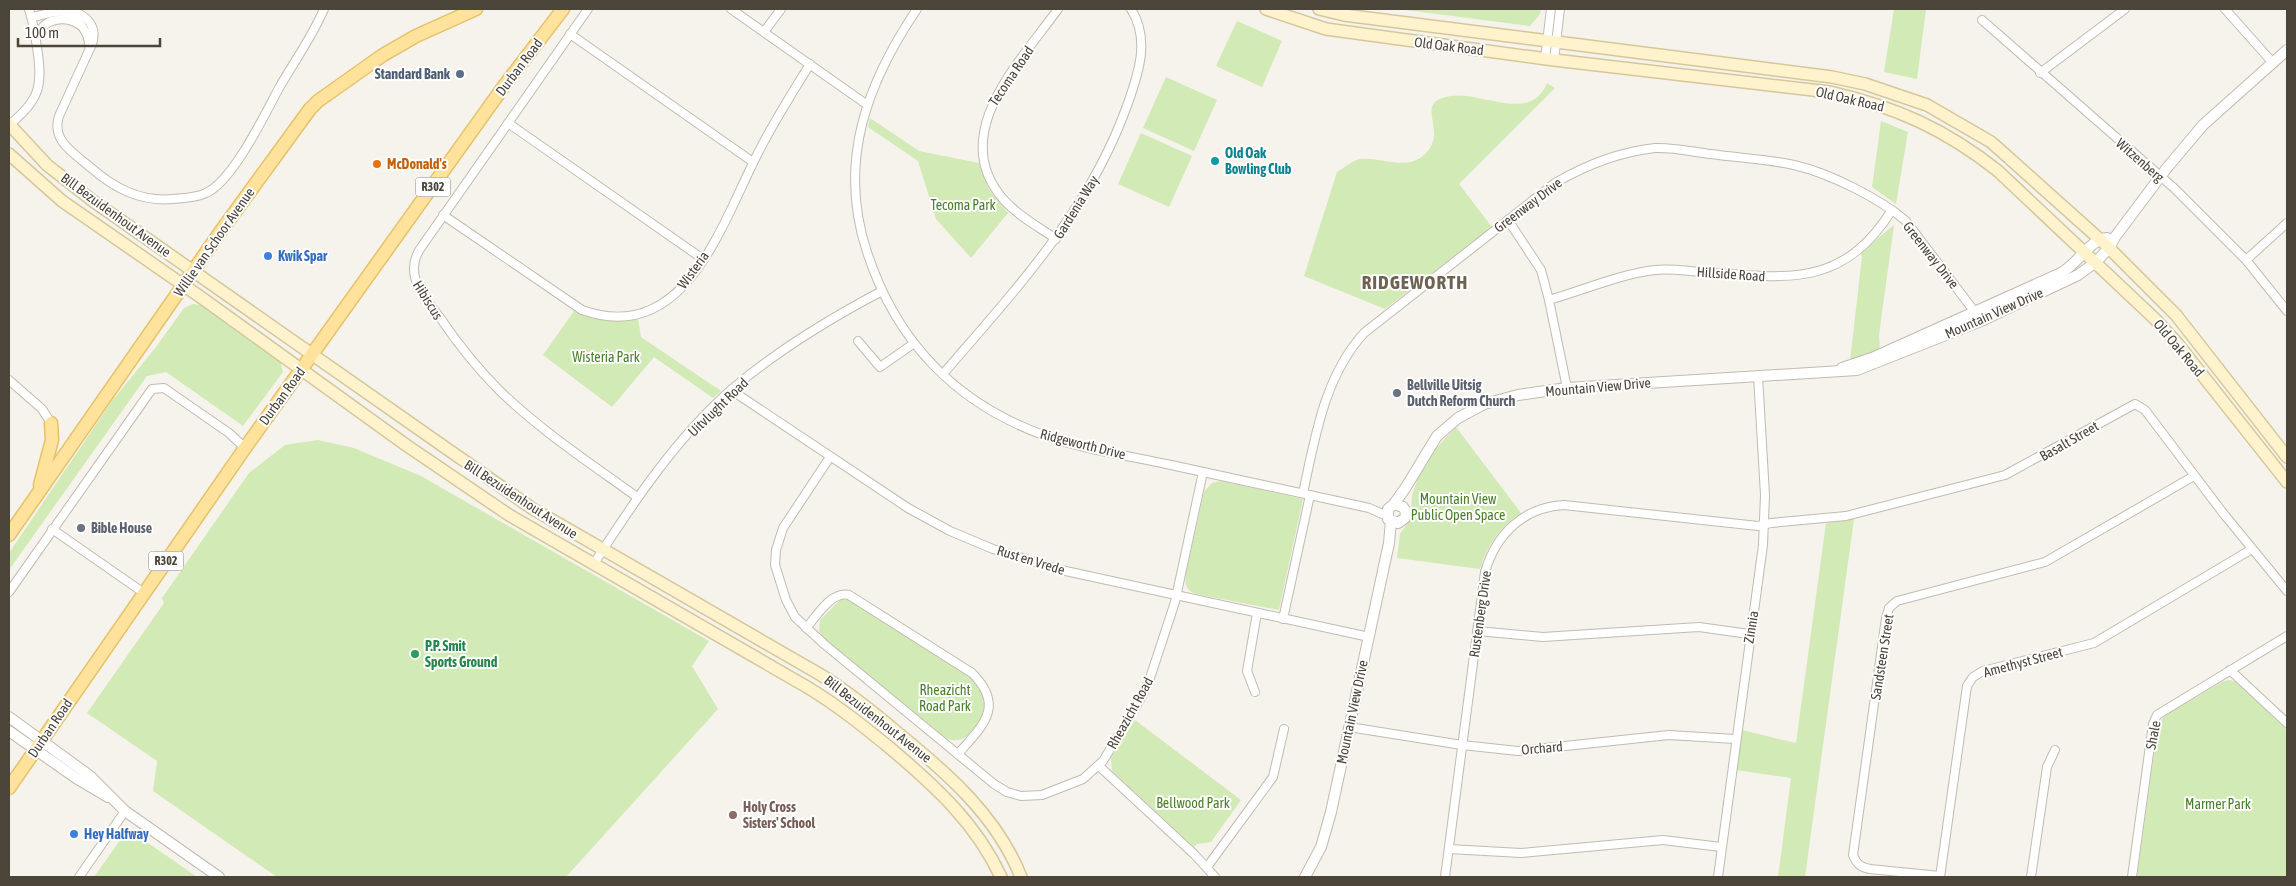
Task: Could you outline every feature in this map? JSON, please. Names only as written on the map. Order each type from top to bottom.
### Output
[{"type":"main road","name":"Willie van Schoor Avenue","points":[[9,535],[183,285],[287,140],[318,101],[383,55],[416,36],[476,9]]},
{"type":"main road","name":"Durban Road","points":[[9,788],[244,448],[504,86],[563,9]]},
{"type":"main road","name":"Old Oak Road","points":[[1266,9],[1326,29],[1550,60],[1830,92],[1867,101],[1926,123],[1974,152],[1998,171],[2086,252],[2177,343],[2287,482]]},
{"type":"main road","name":"Old Oak Road","points":[[1319,9],[1344,15],[1832,77],[1896,93],[1957,121],[1991,142],[2109,248],[2176,315],[2287,457]]},
{"type":"main road","name":"Bill Bezuidenhout Avenue","points":[[9,125],[28,147],[62,178],[533,509],[821,675],[858,700],[934,763],[972,800],[998,834],[1021,877]]},
{"type":"main road","name":"Bill Bezuidenhout Avenue","points":[[9,154],[62,201],[493,504],[593,565],[793,678],[845,712],[951,802],[978,836],[1001,877]]},
{"type":"main road","points":[[37,495],[52,440],[51,423]]},
{"type":"street","points":[[70,9],[86,17],[92,25],[93,40],[58,120],[58,134],[62,142],[107,181],[151,200],[202,195],[219,183],[253,138],[281,85],[306,47],[324,9]]},
{"type":"street","name":"Hibiscus","points":[[588,9],[443,215],[414,261],[413,273],[418,289],[475,363],[499,390],[543,429],[637,497]]},
{"type":"street","points":[[732,9],[866,104]]},
{"type":"street","points":[[764,32],[781,9]]},
{"type":"street","name":"Ridgeworth Drive","points":[[917,9],[884,61],[866,104],[858,148],[856,202],[863,239],[882,291],[895,317],[913,344],[943,374],[988,409],[1032,431],[1082,446],[1392,514]]},
{"type":"street","name":"Tecoma Road","points":[[1056,239],[1018,213],[1003,199],[988,172],[982,141],[985,121],[993,102],[1058,9]]},
{"type":"street","name":"Gardenia Way","points":[[943,374],[1056,239],[1078,208],[1103,162],[1119,129],[1132,93],[1142,47],[1140,30],[1131,9]]},
{"type":"street","points":[[1551,9],[1552,42]]},
{"type":"street","points":[[1550,60],[1552,42],[1560,9]]},
{"type":"street","points":[[2040,73],[2125,9]]},
{"type":"street","points":[[2225,9],[2273,63]]},
{"type":"street","points":[[9,125],[28,109],[39,88],[41,72],[30,13],[67,12],[76,17],[87,33],[89,48]]},
{"type":"street","points":[[36,42],[40,30],[50,21],[68,20],[80,25]]},
{"type":"street","name":"Witzenberg","points":[[1982,20],[2040,73],[2174,188],[2246,260],[2287,311]]},
{"type":"street","points":[[570,34],[753,162]]},
{"type":"street","name":"Mountain View Drive","points":[[1305,877],[1315,861],[1326,832],[1389,543],[1392,514],[1428,448],[1437,436],[1469,411],[1501,399],[1567,388],[1847,372],[1867,368],[1981,321],[2071,278],[2096,262],[2109,248],[2115,236],[2160,177],[2203,125],[2287,50]]},
{"type":"street","name":"Wisteria","points":[[443,215],[573,305],[602,315],[632,315],[664,303],[681,289],[703,259],[732,212],[753,162],[810,64]]},
{"type":"street","points":[[508,123],[703,259]]},
{"type":"street","name":"Greenway Drive","points":[[1282,619],[1322,408],[1353,346],[1364,333],[1386,315],[1555,183],[1578,170],[1617,155],[1658,148],[1798,166],[1869,196],[1892,210],[1919,238],[1981,321]]},
{"type":"street","name":"Hillside Road","points":[[1549,300],[1656,270],[1784,278],[1813,274],[1850,256],[1881,227],[1892,210]]},
{"type":"street","points":[[1508,220],[1536,261],[1549,300],[1567,388]]},
{"type":"street","points":[[2246,260],[2287,223]]},
{"type":"street","points":[[2099,239],[2115,236]]},
{"type":"street","name":"Mountain View Drive","points":[[1830,372],[1872,358],[2061,273],[2075,263],[2099,239]]},
{"type":"street","name":"Uitvlught Road","points":[[593,565],[637,497],[680,444],[731,390],[762,365],[828,320],[882,291]]},
{"type":"street","points":[[858,341],[880,366],[884,366],[913,344]]},
{"type":"street","name":"Zinnia","points":[[1718,877],[1764,524],[1765,495],[1758,376]]},
{"type":"street","points":[[9,380],[42,409],[51,423]]},
{"type":"street","points":[[9,592],[149,392],[156,387],[164,388],[229,433],[244,448]]},
{"type":"street","name":"Rust en Vrede","points":[[731,390],[908,508],[950,531],[993,549],[1061,570],[1369,637]]},
{"type":"street","name":"Basalt Street","points":[[1764,524],[1846,516],[2005,475],[2135,404],[2144,408],[2194,476],[2287,592]]},
{"type":"street","name":"Rheazicht Road","points":[[830,457],[783,528],[776,550],[776,566],[786,600],[795,617],[1000,788],[1014,794],[1028,796],[1042,795],[1083,779],[1099,766],[1146,689],[1176,595],[1203,472]]},
{"type":"street","name":"Sandsteen Street","points":[[1940,877],[1862,867],[1856,862],[1853,855],[1886,618],[1889,608],[1897,601],[2050,560],[2194,476]]},
{"type":"street","name":"Mountain View Drive","points":[[1392,514],[1406,515],[1406,487]]},
{"type":"street","name":"Rustenberg Drive","points":[[1445,877],[1486,572],[1492,552],[1509,528],[1536,511],[1564,505],[1758,526],[1764,524]]},
{"type":"street","points":[[52,528],[144,593]]},
{"type":"street","name":"Amethyst Street","points":[[1940,877],[1967,686],[1970,680],[1983,671],[2094,643],[2252,549]]},
{"type":"street","points":[[806,628],[834,598],[841,594],[850,595],[972,674],[985,688],[989,699],[989,710],[984,724],[958,754]]},
{"type":"street","points":[[1255,692],[1247,671],[1257,613]]},
{"type":"street","points":[[1477,631],[1543,637],[1698,626],[1750,634]]},
{"type":"street","name":"Shale","points":[[2132,877],[2154,720],[2160,712],[2287,636]]},
{"type":"street","points":[[2230,670],[2287,723]]},
{"type":"street","points":[[9,717],[39,745]]},
{"type":"street","name":"Orchard","points":[[1349,727],[1462,746],[1518,751],[1669,735],[1735,740]]},
{"type":"street","points":[[1207,867],[1274,777],[1284,729]]},
{"type":"street","points":[[9,731],[39,745],[90,776],[123,808],[219,877]]},
{"type":"street","points":[[2031,877],[2047,767],[2055,750]]},
{"type":"street","points":[[1099,766],[1207,867],[1215,877]]},
{"type":"street","points":[[79,877],[123,808]]},
{"type":"street","points":[[1449,849],[1521,853],[1663,840],[1721,848]]},
{"type":"green space","points":[[1398,9],[1541,9],[1540,14],[1530,26]]},
{"type":"green space","points":[[1894,9],[1926,9],[1917,79],[1884,72]]},
{"type":"green space","points":[[1237,21],[1282,41],[1262,87],[1216,66]]},
{"type":"green space","points":[[1166,77],[1217,100],[1194,151],[1143,128]]},
{"type":"green space","points":[[1547,83],[1555,88],[1459,184],[1492,227],[1385,309],[1304,276],[1337,172],[1351,162],[1360,159],[1401,163],[1417,160],[1424,155],[1431,146],[1434,136],[1432,111],[1433,104],[1439,99],[1463,96],[1518,104],[1530,102],[1540,95]]},
{"type":"green space","name":"Tecoma Park","points":[[870,118],[919,151],[979,163],[988,188],[1008,213],[971,258],[936,219],[918,161],[868,127]]},
{"type":"green space","points":[[1881,121],[1908,132],[1896,204],[1872,187]]},
{"type":"green space","points":[[1141,133],[1192,156],[1169,207],[1118,184]]},
{"type":"green space","points":[[1894,225],[1879,335],[1880,351],[1850,361],[1862,256],[1860,253]]},
{"type":"green space","points":[[193,304],[201,305],[280,360],[283,372],[243,426],[166,372],[147,376],[9,570],[9,553],[112,401],[156,347],[184,308]]},
{"type":"green space","name":"Wisteria Park","points":[[574,311],[605,321],[638,319],[641,337],[721,391],[713,398],[654,357],[612,407],[543,355]]},
{"type":"green space","name":"Mountain View Public Open Space","points":[[1456,427],[1521,513],[1513,518],[1495,537],[1486,552],[1480,569],[1397,558],[1400,534],[1411,518],[1412,495],[1418,478],[1430,455]]},
{"type":"green space","name":"P.P. Smit Sports Ground","points":[[318,440],[354,448],[421,476],[709,641],[692,666],[718,709],[566,877],[277,877],[153,791],[157,761],[87,713],[164,603],[162,598],[249,473],[285,445]]},
{"type":"green space","points":[[1220,481],[1303,499],[1279,610],[1196,594],[1187,587],[1185,581],[1186,574],[1204,492],[1212,483]]},
{"type":"green space","points":[[1854,519],[1805,877],[1778,877],[1791,778],[1736,770],[1742,730],[1796,743],[1826,523]]},
{"type":"green space","name":"Rheazicht Road Park","points":[[841,599],[853,601],[972,679],[982,694],[985,704],[982,718],[973,731],[960,739],[946,738],[823,638],[819,631],[820,620]]},
{"type":"green space","name":"Marmer Park","points":[[2224,681],[2236,682],[2287,730],[2287,877],[2137,877],[2158,725],[2165,715]]},
{"type":"green space","name":"Bellwood Park","points":[[1135,720],[1241,800],[1211,842],[1197,844],[1194,847],[1112,771],[1111,758]]},
{"type":"green space","points":[[128,829],[197,877],[94,877]]},
{"type":"place","name":"Standard Bank","points":[[460,74]]},
{"type":"place","name":"Old Oak Bowling Club","points":[[1215,161]]},
{"type":"place","name":"McDonald's","points":[[377,164]]},
{"type":"place","name":"Kwik Spar","points":[[268,256]]},
{"type":"place","name":"Bellville Uitsig Dutch Reform Church","points":[[1397,393]]},
{"type":"place","name":"Bible House","points":[[81,528]]},
{"type":"place","name":"P.P. Smit Sports Ground","points":[[415,654]]},
{"type":"place","name":"Holy Cross Sisters' School","points":[[733,815]]},
{"type":"place","name":"Hey Halfway","points":[[74,834]]},
{"type":"district","name":"RIDGEWORTH","points":[[1415,282]]}]
